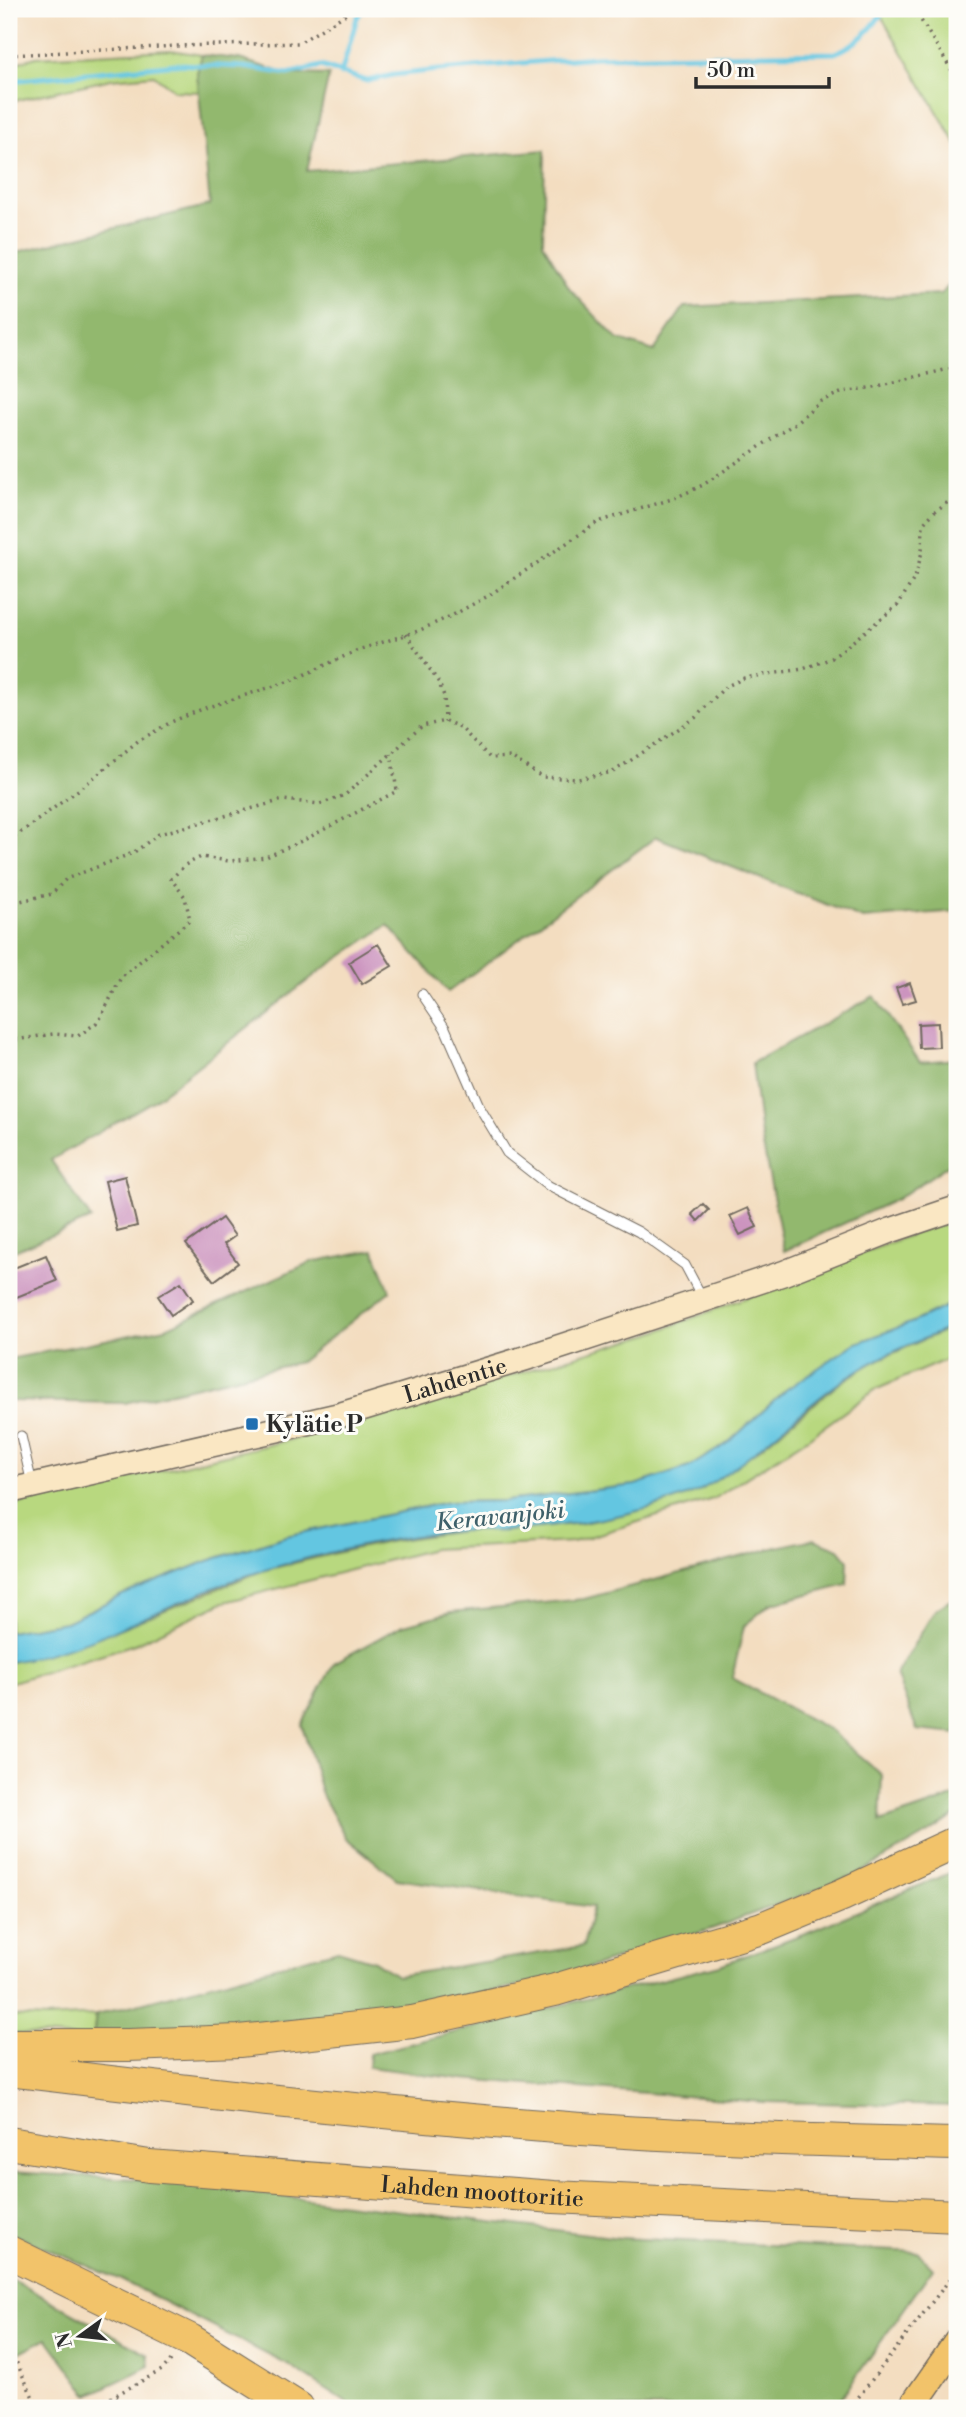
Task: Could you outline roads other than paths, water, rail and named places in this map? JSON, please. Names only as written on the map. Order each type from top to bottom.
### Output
[{"type":"highway","points":[[9,2045],[239,2041],[412,2022],[555,1990],[762,1928],[957,1842]]},
{"type":"highway","points":[[9,2070],[284,2104],[557,2127],[687,2135],[957,2144]]},
{"type":"highway","name":"Lahden moottoritie","points":[[9,2143],[149,2166],[554,2197],[957,2216]]},
{"type":"highway","points":[[9,2252],[190,2340],[298,2408]]},
{"type":"main road","name":"Lahdentie","points":[[892,1230],[957,1194]]},
{"type":"main road","name":"Lahdentie","points":[[21,1489],[340,1415],[526,1358],[784,1273],[892,1230],[957,1208]]},
{"type":"main road","points":[[911,2408],[957,2342]]},
{"type":"lane","points":[[422,994],[445,1028],[480,1108],[507,1153],[549,1186],[639,1232],[685,1265],[703,1300]]},
{"type":"lane","points":[[21,1436],[21,1489]]},
{"type":"water","name":"Keravanjoki","points":[[957,1301],[957,1325],[867,1365],[826,1393],[736,1466],[692,1494],[647,1509],[577,1523],[529,1529],[414,1536],[310,1558],[230,1582],[74,1646],[9,1662],[9,1632],[66,1622],[122,1595],[208,1561],[286,1536],[448,1502],[506,1501],[635,1485],[689,1467],[728,1443],[787,1389],[854,1344],[913,1322]]},
{"type":"waterway","points":[[341,74],[357,18],[363,9]]},
{"type":"waterway","points":[[9,81],[177,64],[244,67],[288,74],[321,66],[367,81],[439,70],[596,57],[835,53],[864,35],[884,9]]},
{"type":"place","name":"Kylätie P","points":[[252,1424]]}]
